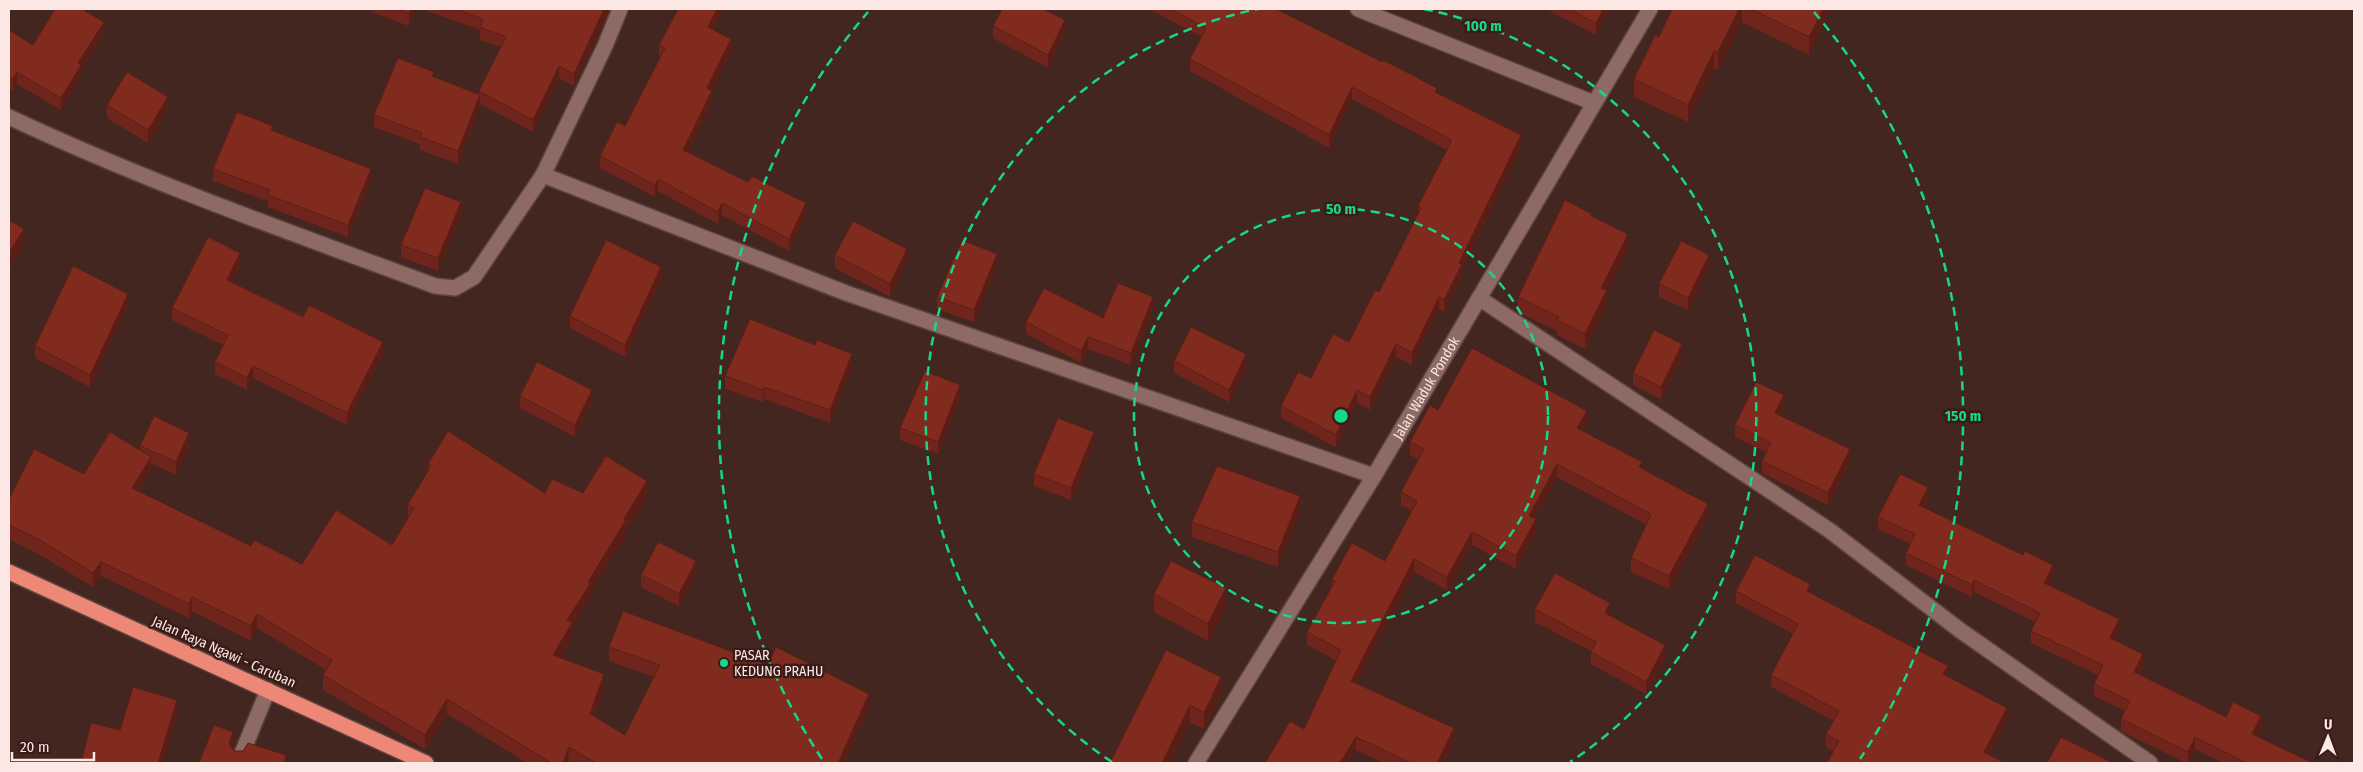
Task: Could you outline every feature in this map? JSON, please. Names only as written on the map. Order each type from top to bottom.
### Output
[{"type":"highway","name":"Jalan Raya Ngawi - Caruban","points":[[9,572],[426,763]]},
{"type":"street","points":[[9,116],[70,146],[263,223],[436,286],[455,288],[474,277],[543,175],[605,46],[620,9]]},
{"type":"street","points":[[1358,9],[1594,103]]},
{"type":"street","name":"Jalan Waduk Pondok","points":[[1196,763],[1374,476],[1650,9]]},
{"type":"street","points":[[543,175],[846,292],[1374,476]]},
{"type":"street","points":[[1479,298],[1829,530],[1961,630],[2150,763]]},
{"type":"street","points":[[238,763],[268,690]]},
{"type":"building","points":[[55,9],[82,9],[104,22],[78,63],[81,65],[61,98],[17,72],[13,79],[9,76],[9,30],[33,45]]},
{"type":"building","points":[[397,9],[411,9],[409,13]]},
{"type":"building","points":[[455,9],[604,9],[574,74],[559,66],[533,120],[479,91],[506,37],[480,27],[483,19]]},
{"type":"building","points":[[678,9],[717,9],[708,27],[731,39],[707,88],[712,91],[683,150],[748,182],[752,176],[806,203],[789,239],[722,203],[718,212],[658,179],[655,185],[600,156],[617,122],[625,126],[665,48],[659,45]]},
{"type":"building","points":[[1002,9],[1043,9],[1065,20],[1048,55],[993,26]]},
{"type":"building","points":[[1171,9],[1276,9],[1382,62],[1383,60],[1437,88],[1435,92],[1521,135],[1459,263],[1462,264],[1444,300],[1439,297],[1412,353],[1396,344],[1370,397],[1357,390],[1336,435],[1281,406],[1298,372],[1311,378],[1333,334],[1349,342],[1375,290],[1379,292],[1421,208],[1418,206],[1451,142],[1450,139],[1352,87],[1329,135],[1190,59],[1206,28]]},
{"type":"building","points":[[1569,9],[1603,9],[1596,23]]},
{"type":"building","points":[[1672,9],[1739,9],[1718,52],[1714,51],[1688,105],[1634,79],[1655,35],[1659,37]]},
{"type":"building","points":[[1751,9],[1823,9],[1809,37]]},
{"type":"building","points":[[398,58],[434,72],[432,76],[480,95],[458,151],[420,137],[422,133],[374,115]]},
{"type":"building","points":[[127,72],[168,97],[148,130],[107,105]]},
{"type":"building","points":[[237,112],[273,126],[271,130],[371,169],[348,225],[268,195],[270,190],[213,169]]},
{"type":"building","points":[[425,188],[461,202],[438,258],[401,245]]},
{"type":"building","points":[[1565,200],[1592,214],[1591,216],[1628,234],[1601,288],[1607,290],[1585,334],[1557,320],[1559,317],[1518,297]]},
{"type":"building","points":[[9,220],[24,229],[9,253]]},
{"type":"building","points":[[853,221],[907,249],[890,284],[835,255]]},
{"type":"building","points":[[208,237],[240,253],[227,280],[303,317],[309,305],[383,342],[347,413],[253,366],[247,378],[215,362],[228,335],[172,308]]},
{"type":"building","points":[[606,240],[661,267],[625,345],[570,316]]},
{"type":"building","points":[[962,240],[997,254],[974,310],[937,297]]},
{"type":"building","points":[[1681,241],[1709,255],[1688,298],[1659,284]]},
{"type":"building","points":[[73,266],[128,294],[90,375],[35,346]]},
{"type":"building","points":[[1118,283],[1153,297],[1131,353],[1088,337],[1081,351],[1026,322],[1044,288],[1103,318]]},
{"type":"building","points":[[750,319],[815,345],[817,340],[852,354],[830,410],[764,387],[763,390],[725,376]]},
{"type":"building","points":[[1191,327],[1246,354],[1229,390],[1174,361]]},
{"type":"building","points":[[1654,330],[1682,344],[1661,387],[1633,373]]},
{"type":"building","points":[[1472,348],[1587,411],[1577,428],[1642,462],[1639,467],[1708,504],[1669,576],[1631,558],[1651,514],[1557,464],[1529,516],[1536,519],[1516,556],[1472,532],[1447,577],[1414,559],[1351,681],[1454,728],[1437,763],[1411,763],[1356,737],[1340,763],[1265,763],[1290,721],[1304,729],[1341,650],[1307,632],[1335,581],[1332,579],[1352,543],[1385,561],[1417,501],[1401,492],[1424,449],[1410,442],[1430,405],[1438,410]]},
{"type":"building","points":[[537,362],[592,390],[575,425],[520,396]]},
{"type":"building","points":[[925,371],[960,385],[938,442],[900,428]]},
{"type":"building","points":[[1756,382],[1784,395],[1775,413],[1850,449],[1828,493],[1762,461],[1771,443],[1735,425]]},
{"type":"building","points":[[154,416],[189,433],[176,462],[140,446]]},
{"type":"building","points":[[1058,418],[1094,432],[1071,488],[1034,474]]},
{"type":"building","points":[[448,431],[545,493],[552,479],[583,493],[606,456],[647,481],[624,519],[626,520],[588,582],[590,584],[567,620],[572,623],[553,655],[604,674],[590,714],[625,735],[660,665],[609,647],[623,611],[768,665],[776,647],[869,694],[838,763],[596,763],[569,747],[563,763],[551,763],[447,699],[425,735],[323,675],[332,660],[257,614],[251,626],[192,597],[189,604],[101,562],[93,573],[40,540],[9,525],[9,499],[34,449],[84,474],[110,432],[151,457],[132,488],[251,546],[254,540],[302,564],[336,510],[392,545],[414,508],[408,504],[431,466],[428,464]]},
{"type":"building","points":[[1217,466],[1300,496],[1278,552],[1192,522]]},
{"type":"building","points":[[1900,474],[1928,487],[1919,505],[2023,555],[2025,551],[2053,565],[2044,583],[2119,619],[2110,638],[2143,654],[2134,672],[2226,717],[2233,702],[2261,716],[2252,734],[2313,763],[2247,763],[2195,737],[2188,752],[2121,719],[2130,701],[2094,684],[2103,665],[2031,631],[2040,613],[1974,580],[1972,585],[1906,553],[1915,534],[1878,517]]},
{"type":"building","points":[[658,542],[696,561],[679,594],[641,575]]},
{"type":"building","points":[[1755,555],[1810,584],[1807,591],[1948,666],[1943,674],[2007,708],[1984,752],[2005,763],[1827,763],[1839,741],[1826,734],[1839,711],[1771,675],[1798,624],[1736,591]]},
{"type":"building","points":[[1171,561],[1226,588],[1208,624],[1154,594]]},
{"type":"building","points":[[1555,573],[1610,603],[1605,613],[1665,645],[1646,682],[1591,652],[1596,642],[1535,609]]},
{"type":"building","points":[[1166,650],[1221,677],[1204,713],[1190,705],[1162,763],[1110,763]]},
{"type":"building","points":[[133,687],[177,700],[158,763],[81,763],[91,723],[120,730]]},
{"type":"building","points":[[214,725],[233,732],[229,744],[234,751],[243,751],[248,743],[286,755],[284,763],[199,763]]},
{"type":"building","points":[[2061,737],[2113,763],[2047,763]]},
{"type":"place","name":"PASAR KEDUNG PRAHU","points":[[724,663]]}]
